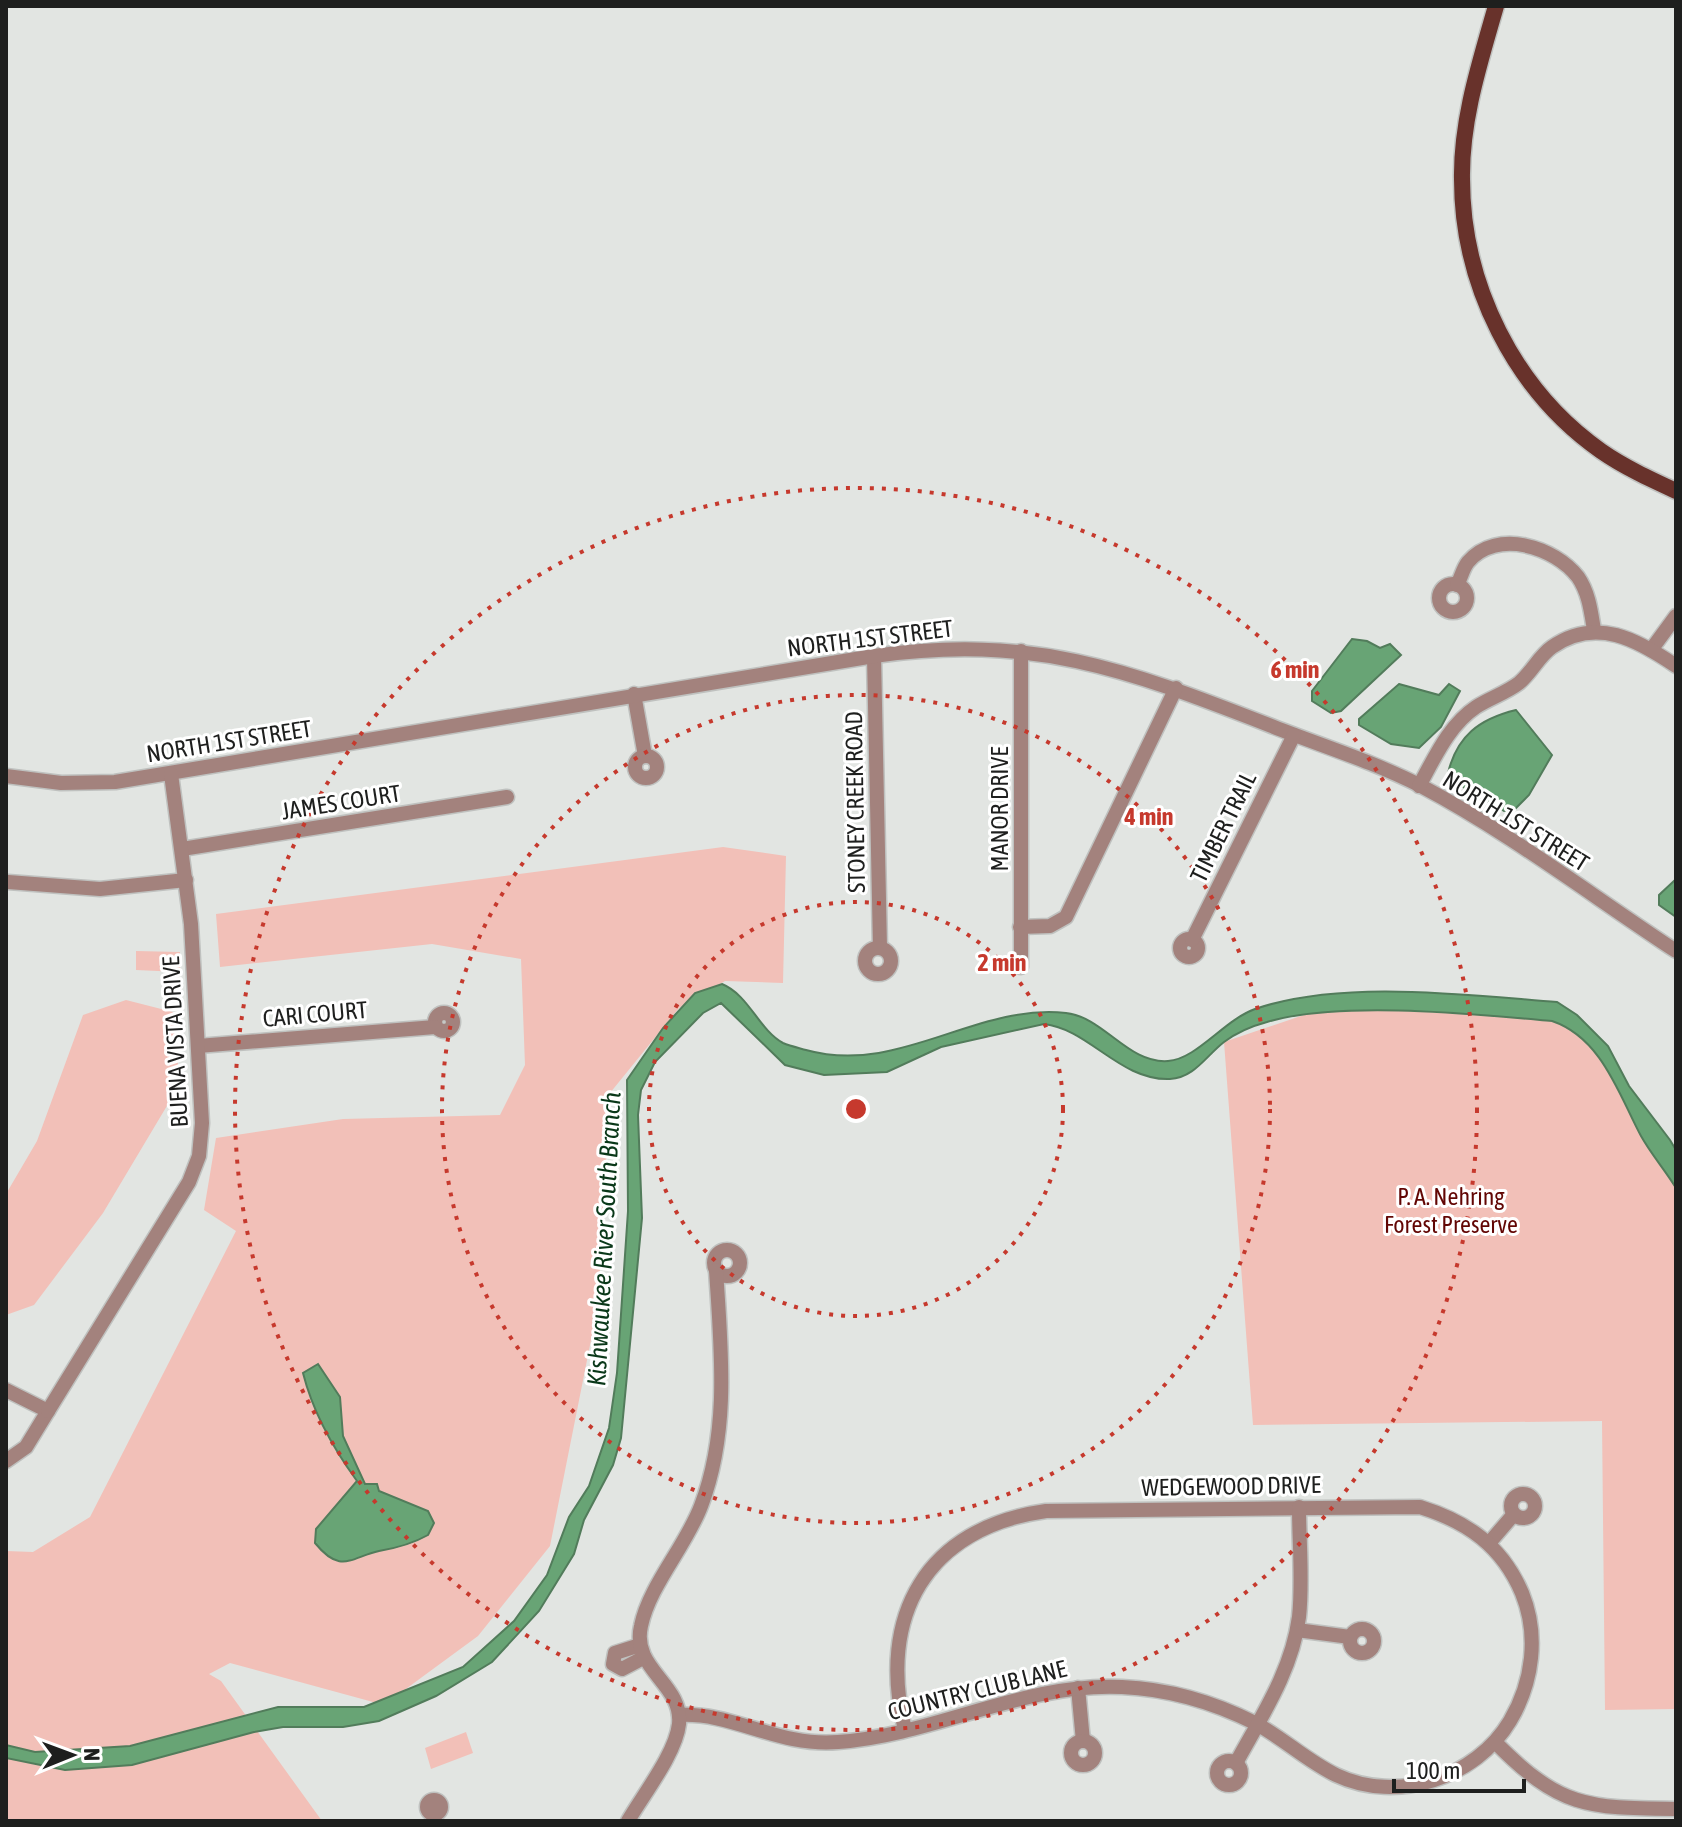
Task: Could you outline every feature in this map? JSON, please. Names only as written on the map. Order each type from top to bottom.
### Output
[{"type":"main road","points":[[1496,6],[1467,115],[1461,177],[1470,247],[1492,318],[1511,356],[1535,388],[1583,436],[1618,462],[1676,491]]},
{"type":"street","points":[[1457,585],[1467,563],[1480,554],[1504,545],[1539,549],[1558,558],[1578,577],[1589,603],[1594,630]]},
{"type":"street","points":[[1651,650],[1676,616]]},
{"type":"street","points":[[1419,786],[1446,737],[1467,713],[1520,682],[1554,645],[1594,630],[1623,636],[1675,663]]},
{"type":"street","name":"NORTH 1ST STREET","points":[[6,776],[73,783],[171,774],[874,656],[969,648],[1021,651],[1125,671],[1176,688],[1419,786],[1493,829],[1676,951]]},
{"type":"street","name":"MANOR DRIVE","points":[[1021,651],[1021,967]]},
{"type":"street","name":"STONEY CREEK ROAD","points":[[874,656],[880,948]]},
{"type":"street","points":[[1020,927],[1050,926],[1066,917],[1176,688]]},
{"type":"street","points":[[634,694],[645,756]]},
{"type":"street","name":"TIMBER TRAIL","points":[[1192,940],[1294,735]]},
{"type":"street","name":"BUENA VISTA DRIVE","points":[[6,1461],[26,1447],[195,1169],[202,1133],[198,1046],[186,880],[171,774]]},
{"type":"street","name":"JAMES COURT","points":[[182,849],[507,797]]},
{"type":"street","points":[[7,880],[100,889],[186,880]]},
{"type":"street","name":"CARI COURT","points":[[198,1046],[435,1027]]},
{"type":"street","points":[[628,1821],[669,1752],[678,1729],[679,1715],[671,1693],[642,1652],[642,1621],[701,1507],[716,1451],[722,1385],[716,1270]]},
{"type":"street","points":[[6,1390],[48,1411]]},
{"type":"street","points":[[1236,1763],[1284,1672],[1297,1630],[1300,1597],[1299,1507]]},
{"type":"street","name":"WEDGEWOOD DRIVE","points":[[905,1730],[895,1671],[902,1625],[915,1593],[933,1567],[972,1534],[1008,1518],[1046,1511],[1420,1507],[1451,1518],[1490,1542],[1523,1597],[1532,1643],[1525,1687],[1510,1721],[1495,1742]]},
{"type":"street","points":[[1490,1542],[1514,1514]]},
{"type":"street","points":[[1297,1630],[1350,1637]]},
{"type":"street","points":[[1078,1688],[1083,1741]]},
{"type":"street","name":"COUNTRY CLUB LANE","points":[[679,1715],[710,1715],[772,1736],[841,1742],[905,1730],[1032,1696],[1078,1688],[1159,1690],[1200,1700],[1257,1724],[1334,1774],[1386,1787],[1438,1780],[1471,1762],[1495,1742]]},
{"type":"street","points":[[1495,1742],[1533,1779],[1573,1801],[1612,1808],[1676,1809]]},
{"type":"green space","points":[[723,847],[786,856],[783,983],[725,981],[679,1008],[610,1093],[598,1305],[550,1546],[478,1636],[384,1705],[230,1663],[209,1674],[221,1681],[322,1821],[6,1821],[6,1551],[33,1552],[90,1517],[236,1231],[204,1210],[216,1138],[343,1119],[500,1115],[525,1065],[521,959],[432,944],[220,967],[216,914]]},
{"type":"green space","points":[[136,951],[180,952],[180,972],[136,970]]},
{"type":"green space","name":"P. A. Nehring Forest Preserve","points":[[1372,992],[1507,998],[1577,1015],[1676,1153],[1676,1709],[1605,1710],[1602,1421],[1253,1425],[1224,1042]]},
{"type":"green space","points":[[126,1000],[173,1012],[180,1084],[103,1213],[34,1305],[6,1315],[6,1194],[37,1141],[83,1015]]},
{"type":"green space","points":[[466,1732],[473,1753],[431,1769],[425,1748]]},
{"type":"shaded area","points":[[1352,639],[1367,641],[1380,648],[1390,644],[1401,655],[1341,711],[1331,713],[1312,701],[1312,691]]},
{"type":"shaded area","points":[[1399,684],[1439,695],[1449,684],[1460,691],[1441,727],[1419,748],[1391,744],[1359,725],[1359,719]]},
{"type":"shaded area","points":[[1516,710],[1552,755],[1529,795],[1515,809],[1504,811],[1458,784],[1448,773],[1457,749],[1472,731],[1491,718]]},
{"type":"shaded area","points":[[1676,879],[1676,917],[1659,905],[1659,895]]},
{"type":"shaded area","points":[[722,984],[740,996],[767,1030],[783,1043],[840,1055],[873,1054],[905,1047],[1000,1018],[1033,1013],[1066,1013],[1080,1016],[1141,1055],[1168,1061],[1189,1054],[1232,1021],[1255,1009],[1326,994],[1444,993],[1557,1002],[1577,1015],[1608,1046],[1629,1086],[1670,1140],[1676,1150],[1676,1188],[1645,1143],[1596,1054],[1584,1040],[1552,1021],[1369,1010],[1297,1015],[1239,1033],[1224,1042],[1193,1071],[1170,1079],[1136,1072],[1076,1035],[1044,1024],[941,1047],[887,1072],[824,1075],[785,1065],[721,1003],[703,1013],[655,1062],[641,1090],[638,1115],[642,1218],[621,1438],[613,1465],[584,1520],[574,1554],[539,1611],[492,1662],[436,1696],[379,1721],[343,1727],[283,1727],[254,1732],[132,1765],[65,1770],[6,1758],[6,1745],[35,1752],[130,1746],[278,1707],[364,1707],[463,1667],[514,1621],[547,1575],[569,1517],[589,1486],[609,1428],[617,1373],[628,1211],[627,1080],[663,1028],[695,993]]},
{"type":"shaded area","points":[[318,1364],[340,1397],[343,1436],[365,1484],[377,1484],[379,1491],[428,1511],[434,1523],[428,1535],[346,1561],[332,1559],[315,1543],[316,1529],[357,1481],[325,1430],[307,1388],[303,1373]]},
{"type":"water label","name":"Kishwaukee River South Branch","points":[[604,1239]]}]
